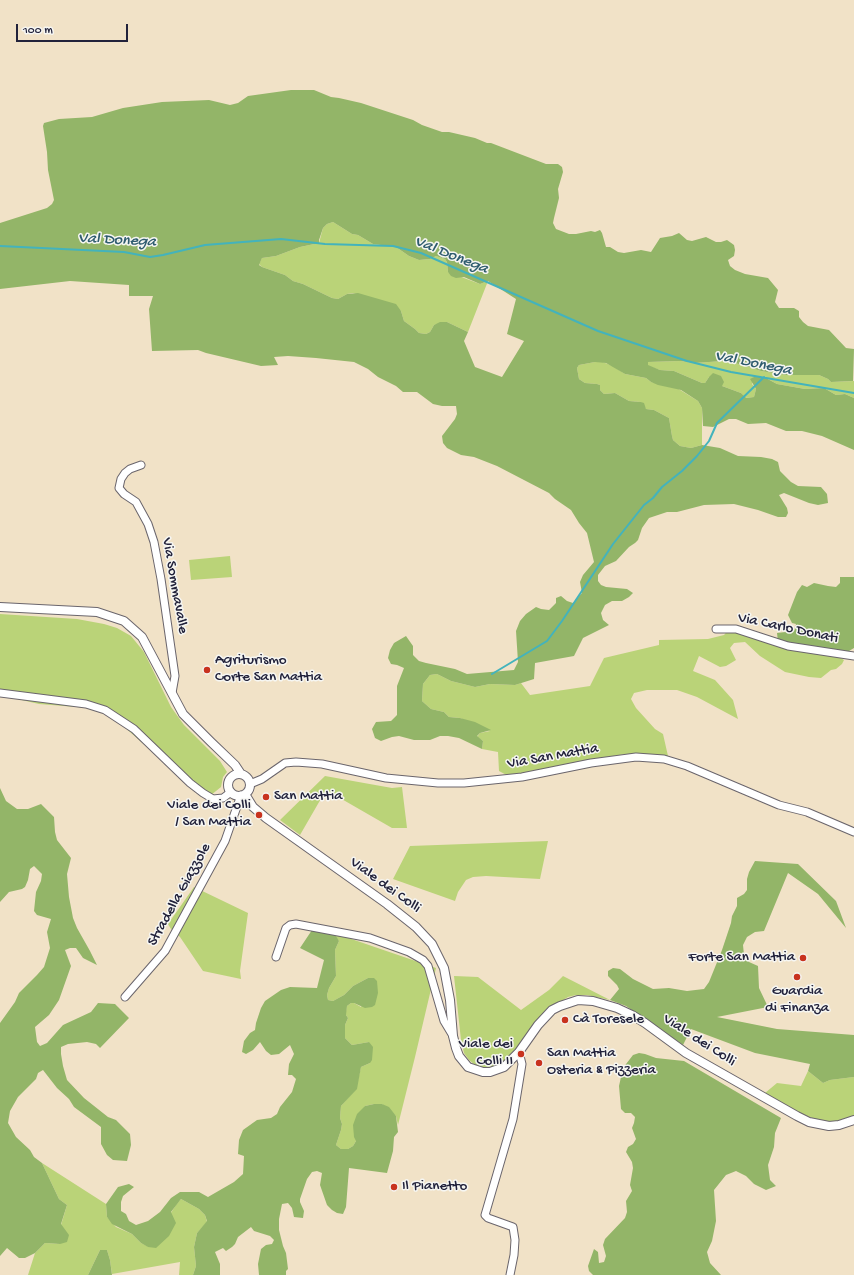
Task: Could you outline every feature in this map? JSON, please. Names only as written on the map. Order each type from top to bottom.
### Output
[{"type":"street","name":"Via Sommavalle","points":[[141,465],[130,469],[125,473],[121,479],[120,488],[124,494],[136,502],[140,508],[148,524],[154,542],[175,676],[172,693]]},
{"type":"street","points":[[0,607],[98,612],[124,621],[142,637],[183,714],[235,764],[241,774],[247,778],[250,784],[248,791],[243,795],[234,794],[231,792],[229,787],[230,779],[233,776],[241,774]]},
{"type":"street","name":"Via Carlo Donati","points":[[716,629],[736,630],[788,646],[854,656]]},
{"type":"street","points":[[0,693],[86,704],[105,710],[134,729],[190,784],[203,793],[213,799],[223,798],[231,792]]},
{"type":"street","name":"Via San Mattia","points":[[250,784],[262,779],[285,763],[296,762],[322,764],[386,778],[438,783],[464,783],[522,776],[591,763],[636,757],[664,759],[687,766],[779,805],[807,812],[854,832]]},
{"type":"street","name":"Stradella Giazzole","points":[[124,997],[165,951],[224,842],[243,795]]},
{"type":"street","name":"Viale dei Colli","points":[[243,795],[253,807],[266,818],[387,904],[416,927],[432,944],[444,968],[450,1000],[454,1036],[459,1056],[468,1067],[475,1070],[490,1072],[504,1067],[519,1052],[538,1025],[552,1010],[564,1004],[578,1000],[593,1001],[617,1008],[632,1015],[646,1023],[690,1056],[803,1119],[829,1126],[840,1125],[854,1120]]},
{"type":"street","name":"Viale dei Colli","points":[[276,957],[286,928],[290,925],[296,924],[370,938],[409,952],[423,960],[428,966],[444,1021],[454,1036]]},
{"type":"street","points":[[510,1275],[515,1240],[513,1228],[488,1218],[485,1214],[513,1119],[522,1064],[519,1052]]},
{"type":"green space","points":[[291,90],[314,90],[331,97],[361,103],[413,120],[442,132],[449,132],[491,143],[546,164],[558,164],[562,167],[563,172],[558,189],[559,198],[553,223],[556,229],[569,234],[591,231],[595,232],[600,230],[606,247],[610,247],[618,252],[624,253],[641,250],[651,252],[660,238],[679,233],[687,240],[692,241],[706,237],[716,242],[727,240],[734,245],[735,250],[734,256],[728,260],[730,266],[745,274],[768,278],[778,290],[775,302],[779,308],[794,308],[799,311],[799,317],[808,326],[829,330],[846,348],[854,349],[853,381],[831,382],[819,375],[785,375],[761,371],[732,362],[723,361],[695,363],[680,361],[648,362],[648,365],[660,370],[674,371],[702,383],[705,383],[713,373],[721,376],[724,382],[722,386],[741,393],[746,398],[754,397],[756,389],[750,379],[754,377],[764,377],[777,384],[805,389],[824,388],[836,395],[845,394],[854,398],[854,450],[822,436],[802,431],[786,431],[766,423],[748,424],[736,419],[729,419],[713,427],[703,426],[702,408],[698,401],[681,390],[658,385],[646,378],[625,374],[606,363],[595,362],[579,365],[577,368],[579,379],[585,383],[600,385],[600,390],[604,394],[615,393],[629,401],[644,403],[646,409],[654,410],[669,418],[673,440],[680,446],[691,448],[702,445],[720,448],[738,456],[772,459],[778,462],[780,471],[791,482],[798,486],[821,487],[827,494],[828,503],[818,505],[809,503],[784,493],[779,495],[787,508],[788,513],[786,517],[778,517],[734,504],[704,505],[677,512],[667,512],[649,518],[642,528],[638,540],[616,561],[605,566],[598,575],[598,581],[601,585],[606,587],[627,589],[633,593],[622,601],[612,601],[605,605],[601,613],[603,620],[609,625],[583,638],[574,656],[535,663],[534,679],[515,685],[490,684],[475,687],[451,681],[437,674],[430,675],[423,684],[422,701],[431,709],[444,712],[449,717],[475,722],[491,730],[480,733],[477,736],[483,741],[482,749],[459,738],[448,736],[440,736],[430,740],[414,740],[399,736],[381,741],[375,738],[372,729],[376,722],[391,721],[397,715],[397,686],[404,668],[391,664],[388,658],[394,643],[406,636],[413,646],[413,655],[419,661],[455,669],[467,674],[514,670],[518,662],[516,631],[520,621],[526,614],[536,607],[549,610],[556,603],[556,598],[561,596],[567,601],[573,603],[582,593],[580,582],[583,575],[594,562],[587,533],[571,510],[549,493],[497,466],[474,457],[461,455],[447,448],[443,443],[442,436],[455,419],[457,414],[456,406],[442,406],[433,404],[417,392],[403,392],[396,386],[354,362],[288,356],[274,357],[278,365],[261,366],[198,350],[152,351],[149,309],[153,296],[129,296],[129,285],[70,281],[0,289],[0,223],[47,208],[54,200],[48,170],[43,126],[44,123],[59,119],[92,117],[123,108],[162,102],[209,100],[230,105],[238,103],[248,96]],"holes":[[[333,222],[352,234],[358,235],[373,244],[396,247],[409,256],[419,260],[430,259],[436,256],[445,259],[447,262],[448,272],[451,276],[456,278],[464,277],[480,284],[488,281],[516,299],[507,334],[524,341],[502,377],[475,367],[464,341],[468,332],[447,322],[440,322],[434,325],[430,332],[426,334],[419,333],[404,321],[401,311],[396,304],[358,293],[347,294],[338,299],[332,298],[303,284],[293,281],[285,275],[259,265],[262,258],[276,256],[300,247],[319,243],[323,228],[327,224]]]},
{"type":"green space","points":[[333,222],[352,234],[358,235],[373,244],[396,247],[409,256],[419,260],[430,259],[436,256],[445,259],[447,262],[448,272],[480,284],[488,281],[468,332],[447,322],[434,325],[430,332],[426,334],[419,333],[404,321],[401,311],[375,299],[353,293],[347,294],[338,299],[332,298],[303,284],[293,281],[285,275],[262,267],[259,264],[262,258],[276,256],[300,247],[319,243],[323,228],[327,224]]},
{"type":"green space","points":[[600,361],[613,366],[625,374],[646,378],[651,382],[677,388],[698,401],[702,408],[702,445],[691,448],[680,446],[673,440],[669,418],[654,410],[646,409],[641,402],[629,401],[615,393],[604,394],[600,390],[600,385],[585,383],[579,379],[577,368],[579,365]]},
{"type":"green space","points":[[680,361],[695,363],[723,361],[732,362],[761,371],[785,375],[819,375],[831,382],[854,381],[854,398],[845,394],[836,395],[824,388],[805,389],[777,384],[764,377],[754,377],[752,384],[756,389],[754,397],[745,398],[741,393],[722,386],[709,377],[705,383],[702,383],[674,371],[660,370],[648,366],[648,362]]},
{"type":"green space","points":[[230,556],[232,577],[191,580],[189,560]]},
{"type":"green space","points":[[840,577],[854,577],[854,648],[839,657],[778,642],[777,633],[794,631],[796,624],[792,623],[788,615],[797,592],[802,585],[807,587],[814,583],[836,587],[840,583]]},
{"type":"green space","points":[[0,614],[77,619],[117,628],[131,636],[144,652],[171,707],[184,725],[220,761],[227,772],[223,777],[221,787],[206,799],[122,725],[105,713],[89,708],[39,704],[0,695]]},
{"type":"green space","points":[[733,625],[778,642],[839,657],[844,660],[836,669],[831,670],[821,678],[809,677],[785,672],[760,656],[745,642],[734,643],[730,648],[736,660],[726,666],[720,667],[699,656],[693,671],[715,680],[733,700],[738,719],[697,697],[677,690],[647,690],[634,693],[631,699],[636,708],[655,729],[663,734],[668,756],[625,754],[591,760],[588,768],[514,779],[499,771],[498,752],[482,749],[483,741],[477,737],[480,733],[490,731],[460,718],[449,717],[444,712],[431,709],[422,701],[423,684],[430,675],[437,674],[451,681],[475,687],[490,684],[515,685],[521,683],[530,695],[590,686],[604,658],[659,645],[659,640],[708,639],[724,635]]},
{"type":"green space","points":[[325,776],[392,788],[402,787],[407,828],[392,828],[326,790],[300,835],[280,820]]},
{"type":"green space","points":[[0,788],[6,801],[17,809],[28,809],[41,804],[54,817],[57,840],[71,858],[67,874],[73,918],[97,965],[83,958],[76,948],[65,950],[71,966],[59,1000],[49,1015],[35,1027],[37,1042],[40,1046],[47,1043],[63,1025],[91,1012],[98,1003],[115,1004],[129,1018],[100,1048],[96,1044],[87,1042],[68,1044],[61,1047],[63,1066],[67,1080],[84,1098],[108,1117],[116,1120],[130,1134],[131,1145],[127,1161],[113,1160],[107,1155],[101,1144],[101,1127],[74,1107],[69,1099],[57,1088],[43,1070],[38,1073],[36,1079],[18,1097],[10,1111],[8,1123],[16,1137],[30,1150],[34,1157],[42,1163],[59,1199],[67,1205],[61,1224],[69,1235],[67,1242],[60,1244],[45,1243],[35,1253],[25,1258],[19,1258],[7,1248],[0,1256],[0,1023],[15,1002],[19,993],[44,967],[50,948],[47,932],[51,919],[37,915],[34,911],[36,892],[41,881],[42,874],[34,866],[30,869],[25,887],[9,892],[0,902]]},
{"type":"green space","points":[[548,841],[540,879],[486,876],[473,877],[466,880],[458,892],[455,901],[393,879],[410,846]]},
{"type":"green space","points":[[755,861],[798,864],[836,901],[846,928],[818,894],[788,873],[764,931],[755,932],[747,937],[743,945],[744,955],[749,962],[758,966],[759,988],[768,1007],[717,1017],[777,1029],[854,1035],[854,1077],[830,1080],[823,1083],[808,1071],[810,1064],[755,1053],[691,1029],[683,1045],[626,1006],[610,1000],[619,989],[608,976],[608,971],[613,968],[620,969],[633,979],[653,989],[669,988],[687,991],[704,989],[709,982],[722,950],[732,916],[737,906],[737,898],[744,894],[747,890],[747,879]]},
{"type":"green space","points":[[194,887],[248,913],[240,971],[241,979],[203,971],[180,937],[168,924]]},
{"type":"green space","points":[[314,927],[334,933],[339,941],[335,950],[336,976],[329,988],[327,995],[328,1000],[333,1001],[344,995],[353,986],[368,978],[374,978],[377,981],[378,993],[375,1005],[365,1008],[351,1003],[347,1006],[346,1015],[348,1018],[345,1025],[345,1038],[352,1045],[369,1042],[373,1047],[372,1060],[370,1063],[361,1067],[357,1089],[341,1106],[340,1118],[342,1124],[336,1145],[341,1149],[348,1149],[353,1146],[356,1141],[354,1137],[353,1125],[357,1114],[365,1106],[382,1104],[389,1107],[396,1116],[398,1132],[394,1137],[393,1151],[387,1173],[349,1168],[346,1207],[343,1214],[337,1213],[327,1205],[320,1185],[322,1173],[317,1171],[312,1172],[307,1179],[300,1199],[304,1211],[303,1218],[294,1217],[292,1208],[288,1203],[282,1204],[279,1219],[279,1230],[286,1253],[288,1269],[286,1271],[286,1275],[259,1275],[258,1264],[261,1249],[266,1245],[272,1244],[274,1240],[270,1236],[254,1231],[251,1227],[238,1237],[232,1247],[226,1251],[223,1248],[215,1252],[220,1264],[220,1275],[193,1275],[196,1266],[194,1247],[197,1233],[207,1221],[205,1215],[199,1209],[181,1199],[171,1212],[176,1223],[169,1236],[156,1248],[148,1247],[141,1243],[132,1234],[112,1224],[107,1217],[106,1204],[118,1187],[129,1184],[134,1187],[123,1196],[121,1211],[126,1214],[129,1221],[136,1225],[148,1221],[160,1212],[171,1198],[180,1192],[199,1192],[208,1197],[234,1182],[243,1174],[244,1156],[238,1154],[239,1140],[243,1130],[257,1120],[271,1118],[277,1114],[280,1107],[292,1092],[296,1079],[292,1075],[288,1075],[289,1064],[294,1054],[290,1045],[279,1054],[271,1055],[266,1051],[260,1042],[253,1050],[246,1054],[242,1052],[244,1041],[250,1033],[255,1030],[261,1008],[265,1001],[281,990],[290,987],[317,988],[324,960],[300,948]]},
{"type":"green space","points":[[331,932],[436,968],[398,1125],[396,1116],[382,1104],[365,1106],[356,1141],[353,1146],[348,1149],[341,1149],[336,1145],[342,1124],[340,1118],[341,1106],[356,1089],[361,1067],[370,1063],[369,1042],[352,1045],[345,1038],[345,1025],[348,1018],[346,1011],[347,1006],[351,1003],[361,1007],[374,978],[368,978],[353,986],[344,995],[333,1001],[328,1000],[327,995],[329,988],[336,976],[335,950],[339,941]]},
{"type":"green space","points":[[454,976],[478,977],[521,1010],[549,990],[563,976],[610,1000],[587,995],[568,997],[552,1007],[537,1020],[515,1052],[508,1059],[495,1068],[485,1069],[475,1065],[464,1053],[461,1040]]},
{"type":"green space","points":[[639,1053],[656,1058],[684,1061],[781,1118],[775,1133],[774,1147],[768,1165],[770,1180],[776,1186],[766,1190],[754,1184],[746,1176],[736,1171],[726,1175],[714,1190],[716,1221],[712,1241],[707,1252],[710,1263],[721,1275],[593,1275],[589,1271],[588,1266],[594,1249],[598,1252],[599,1263],[604,1262],[606,1256],[603,1245],[605,1239],[625,1218],[627,1212],[626,1201],[632,1191],[630,1185],[633,1168],[632,1162],[626,1152],[628,1147],[633,1144],[636,1139],[632,1128],[635,1117],[631,1113],[625,1113],[621,1109],[619,1086],[623,1068],[633,1055]]},
{"type":"green space","points":[[808,1071],[823,1083],[830,1080],[854,1077],[854,1117],[840,1122],[817,1120],[795,1111],[765,1093],[777,1083],[801,1086]]},
{"type":"green space","points":[[42,1163],[106,1204],[107,1217],[116,1227],[132,1234],[141,1243],[149,1247],[181,1199],[199,1209],[205,1215],[207,1222],[197,1233],[194,1247],[196,1266],[193,1275],[179,1275],[180,1262],[112,1274],[107,1250],[100,1250],[88,1275],[28,1275],[35,1253],[45,1243],[60,1244],[61,1225],[67,1205],[59,1199]]},
{"type":"green space","points":[[100,1250],[107,1250],[112,1275],[88,1275]]},
{"type":"waterway","name":"Val Donega","points":[[0,246],[124,252],[150,257],[205,245],[281,239],[325,244],[393,246],[421,253],[598,331],[687,361],[731,372],[854,393]]},
{"type":"waterway","points":[[492,674],[547,641],[613,544],[644,505],[697,456],[709,441],[717,423],[764,377]]},
{"type":"place","name":"Agriturismo Corte San Mattia","points":[[207,670]]},
{"type":"place","name":"San Mattia","points":[[266,797]]},
{"type":"place","name":"Viale dei Colli / San Mattia","points":[[259,815]]},
{"type":"place","name":"Forte San Mattia","points":[[803,958]]},
{"type":"place","name":"Guardia di Finanza","points":[[797,977]]},
{"type":"place","name":"Cà Toresele","points":[[565,1020]]},
{"type":"place","name":"Viale dei Colli II","points":[[521,1054]]},
{"type":"place","name":"San Mattia Osteria & Pizzeria","points":[[539,1063]]},
{"type":"place","name":"Il Pianetto","points":[[394,1187]]}]
